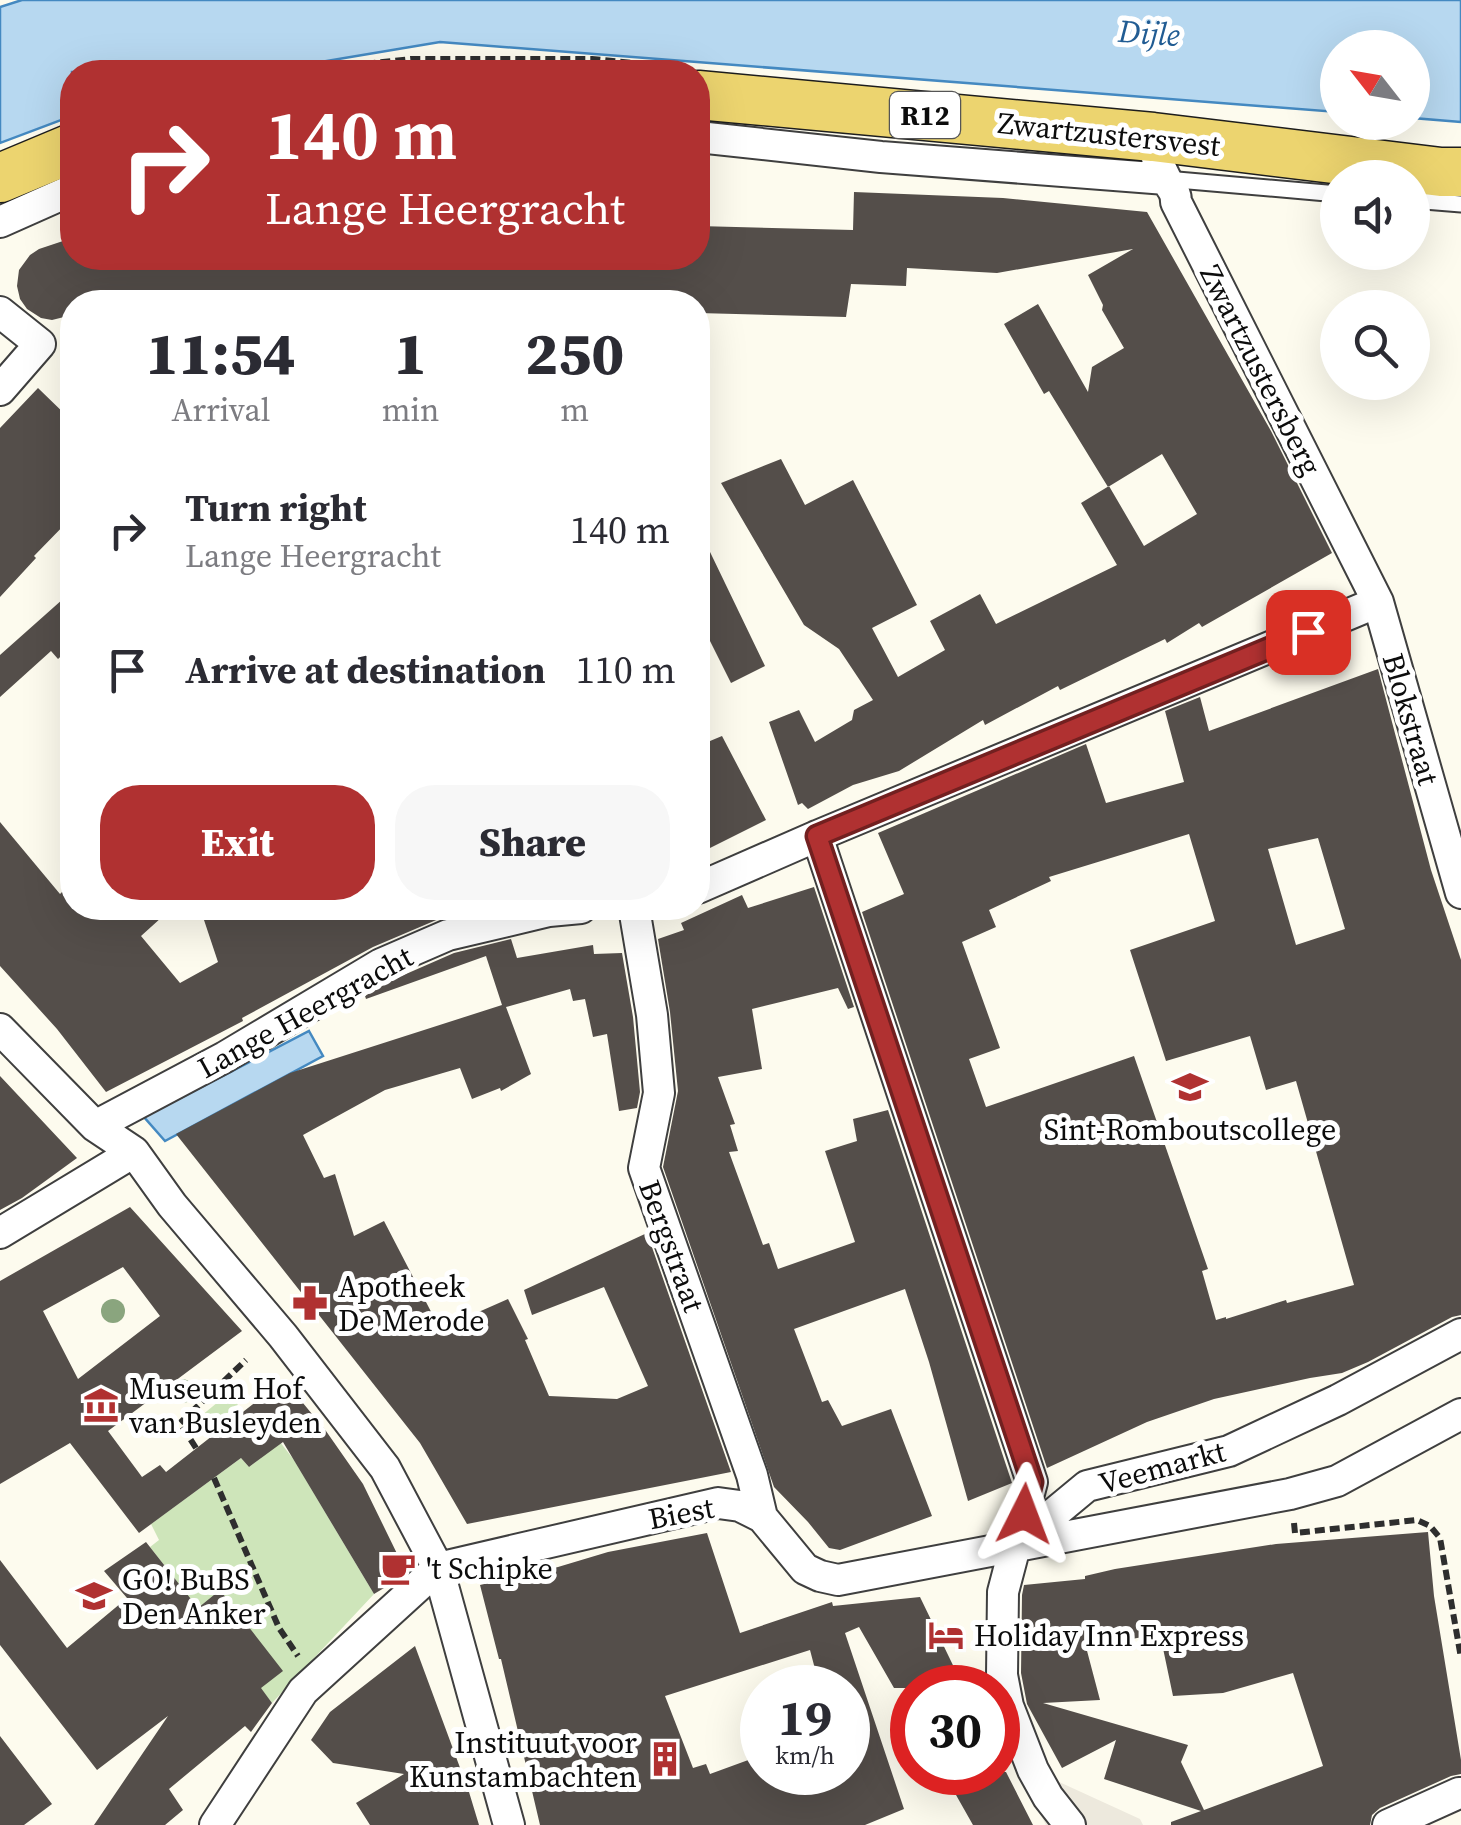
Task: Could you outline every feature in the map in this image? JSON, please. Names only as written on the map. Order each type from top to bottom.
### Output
[{"type":"main road","name":"Zwartzustersvest","points":[[710,97],[1160,158],[1461,172]]},
{"type":"main road","points":[[0,178],[60,153]]},
{"type":"street","name":"Zwartzustersvest","points":[[710,137],[882,158],[1160,158]]},
{"type":"street","name":"Zwartzustersberg","points":[[1160,158],[1177,195],[1176,202],[1378,602]]},
{"type":"street","points":[[0,222],[60,195]]},
{"type":"street","points":[[0,312],[40,344],[0,390]]},
{"type":"street","points":[[710,883],[1378,602]]},
{"type":"street","name":"Blokstraat","points":[[1378,602],[1461,893]]},
{"type":"street","points":[[817,836],[1032,1482],[1003,1592],[1002,1675],[1008,1706],[1033,1770],[1070,1825]]},
{"type":"street","name":"Lange Heergracht","points":[[95,1126],[226,1056],[381,964],[448,935],[510,920]]},
{"type":"street","name":"Bergstraat","points":[[636,920],[652,1015],[659,1093],[644,1168],[752,1475],[762,1518]]},
{"type":"street","points":[[0,1030],[95,1126],[134,1152],[172,1205],[284,1336],[385,1468],[438,1568],[508,1825]]},
{"type":"street","points":[[0,1233],[134,1152]]},
{"type":"street","name":"Veemarkt","points":[[1016,1545],[1087,1486],[1230,1451],[1338,1400],[1461,1334]]},
{"type":"street","name":"Veemarkt","points":[[1016,1545],[1290,1494],[1336,1481],[1461,1414]]},
{"type":"street","name":"Biest","points":[[438,1568],[718,1503],[740,1506],[762,1518]]},
{"type":"street","points":[[762,1518],[805,1568],[838,1580],[1016,1545]]},
{"type":"street","points":[[214,1825],[303,1691],[438,1568]]},
{"type":"street","points":[[1388,1825],[1459,1793]]},
{"type":"lane","name":"Zwartzustersvest","points":[[1160,158],[1320,190]]},
{"type":"lane","points":[[1430,201],[1461,204]]},
{"type":"path","points":[[196,1448],[180,1422],[246,1360]]},
{"type":"path","points":[[214,1478],[279,1628],[306,1666],[323,1672]]},
{"type":"path","points":[[1290,1494],[1295,1532],[1416,1520],[1430,1526],[1440,1538],[1461,1658]]},
{"type":"green space","points":[[229,1393],[238,1405],[197,1437],[190,1425]]},
{"type":"green space","points":[[273,1433],[294,1460],[374,1594],[272,1703],[150,1547],[159,1540],[151,1524],[241,1458],[249,1467],[261,1458]]},
{"type":"shaded area","points":[[1033,1770],[1140,1819],[1143,1825],[1046,1825],[1020,1776]]},
{"type":"water","name":"Dijle","points":[[22,0],[1461,0],[1461,122],[1430,119],[1430,30],[1320,30],[1320,111],[710,63],[710,60],[440,42],[333,60],[60,60],[60,120],[0,143],[0,7]]},
{"type":"water","points":[[309,1031],[323,1056],[165,1141],[144,1117]]},
{"type":"building","points":[[854,192],[1003,198],[1147,212],[1271,431],[1332,553],[1202,627],[1199,623],[1167,643],[1165,639],[1060,690],[1058,686],[985,725],[983,720],[899,771],[853,785],[808,809],[802,803],[798,805],[769,722],[799,710],[815,742],[852,720],[854,710],[873,700],[839,649],[804,625],[721,483],[781,459],[805,505],[853,480],[917,605],[872,628],[898,677],[945,650],[930,621],[980,594],[996,624],[1117,565],[1081,503],[1108,487],[1049,391],[1044,394],[1004,324],[1038,304],[1088,392],[1092,367],[1124,348],[1088,275],[1133,249],[997,273],[907,268],[906,286],[851,284],[846,317],[710,313],[710,290],[60,290],[60,318],[52,320],[27,309],[17,286],[19,270],[30,255],[60,242],[60,270],[710,270],[710,226],[853,230]],"holes":[[[1162,454],[1197,514],[1144,546],[1109,486]]]},
{"type":"building","points":[[38,388],[60,409],[60,529],[0,597],[0,428]]},
{"type":"building","points":[[710,552],[765,666],[731,683],[710,641]]},
{"type":"building","points":[[60,602],[60,657],[51,651],[0,697],[0,655]]},
{"type":"building","name":"Sint-Romboutscollege","points":[[1378,669],[1431,870],[1461,960],[1461,1315],[1342,1373],[1214,1399],[1147,1422],[1047,1468],[862,912],[904,894],[878,833],[1086,744],[1106,803],[1184,782],[1165,711],[1200,697],[1209,731]],"holes":[[[1189,834],[1215,921],[1130,950],[1166,1061],[1250,1036],[1266,1090],[1296,1081],[1354,1285],[1216,1320],[1202,1271],[1208,1269],[1134,1056],[986,1107],[969,1059],[1000,1048],[962,942],[996,927],[989,910],[1051,881],[1049,877]],[[1318,838],[1345,929],[1296,945],[1268,849]]]},
{"type":"building","points":[[722,736],[766,820],[710,848],[710,741]]},
{"type":"building","points":[[0,822],[60,894],[60,920],[159,920],[141,936],[180,983],[218,962],[204,920],[436,920],[373,947],[106,1092],[57,1029],[0,966]]},
{"type":"building","points":[[814,887],[854,1007],[848,1009],[838,988],[752,1009],[762,1069],[718,1077],[735,1124],[730,1125],[738,1151],[729,1152],[763,1245],[769,1243],[778,1269],[855,1242],[825,1151],[857,1141],[853,1119],[888,1110],[1012,1483],[968,1501],[905,1289],[794,1329],[822,1402],[828,1400],[842,1426],[891,1409],[932,1516],[840,1550],[829,1548],[774,1487],[663,1167],[678,1091],[658,939],[684,930],[681,923],[688,920],[710,920],[710,910],[742,895],[748,908]]},
{"type":"building","points":[[511,939],[517,958],[593,945],[594,954],[622,953],[633,1017],[640,1092],[637,1108],[619,1111],[607,1034],[593,1037],[585,999],[573,1001],[570,989],[506,1007],[531,1074],[501,1091],[500,1088],[472,1099],[460,1068],[385,1090],[303,1135],[324,1178],[335,1174],[354,1236],[384,1221],[440,1329],[508,1299],[549,1396],[617,1399],[648,1386],[604,1287],[532,1315],[524,1290],[647,1233],[731,1472],[467,1524],[420,1443],[176,1134],[290,1073],[502,1005],[486,956],[366,999],[365,996],[454,953]]},
{"type":"building","points":[[0,1076],[77,1158],[0,1210]]},
{"type":"building","points":[[130,1207],[242,1331],[108,1431],[142,1477],[160,1465],[166,1472],[284,1380],[363,1484],[406,1572],[374,1594],[283,1442],[249,1467],[241,1458],[139,1533],[70,1443],[0,1484],[0,1281]],"holes":[[[123,1267],[160,1316],[78,1379],[43,1311]]]},
{"type":"building","points":[[1428,1532],[1461,1774],[1380,1808],[1372,1815],[1370,1825],[1171,1825],[1201,1811],[1104,1779],[1116,1740],[1062,1768],[1027,1704],[1021,1673],[1024,1585],[1085,1579],[1115,1569],[1276,1544]],"holes":[[[1160,1634],[1173,1696],[1223,1693],[1293,1673],[1323,1766],[1204,1810],[1181,1762],[1188,1745],[1043,1703],[1100,1700],[1086,1647]]]},
{"type":"building","points":[[707,1533],[740,1633],[832,1602],[833,1606],[920,1597],[953,1665],[890,1665],[890,1681],[859,1627],[845,1633],[856,1665],[814,1665],[810,1650],[763,1665],[740,1665],[740,1672],[665,1696],[693,1768],[706,1764],[710,1774],[740,1763],[740,1795],[870,1795],[870,1708],[890,1767],[890,1795],[899,1795],[904,1809],[865,1825],[540,1825],[480,1585],[608,1552]]},
{"type":"building","points":[[146,1542],[198,1608],[220,1590],[283,1671],[261,1688],[272,1703],[251,1732],[245,1726],[169,1789],[183,1810],[165,1825],[94,1825],[168,1716],[97,1770],[0,1645],[0,1560],[67,1648],[127,1598],[104,1571]]},
{"type":"building","points":[[415,1646],[479,1825],[370,1825],[356,1803],[404,1774],[333,1763],[311,1740],[330,1712]]},
{"type":"building","points":[[0,1736],[52,1804],[24,1825],[0,1825]]},
{"type":"building","points":[[956,1795],[1018,1795],[1033,1825],[973,1825]]},
{"type":"place","name":"Sint-Romboutscollege","points":[[1190,1087]]},
{"type":"place","name":"Apotheek De Merode","points":[[310,1303]]},
{"type":"place","name":"Museum Hof van Busleyden","points":[[101,1405]]},
{"type":"place","name":"'t Schipke","points":[[398,1568]]},
{"type":"place","name":"GO! BuBS Den Anker","points":[[94,1596]]},
{"type":"place","name":"Holiday Inn Express","points":[[946,1635]]},
{"type":"place","name":"Instituut voor Kunstambachten","points":[[665,1759]]},
{"type":"route","points":[[1024,1514],[1032,1482],[817,836],[1308,632]]}]
